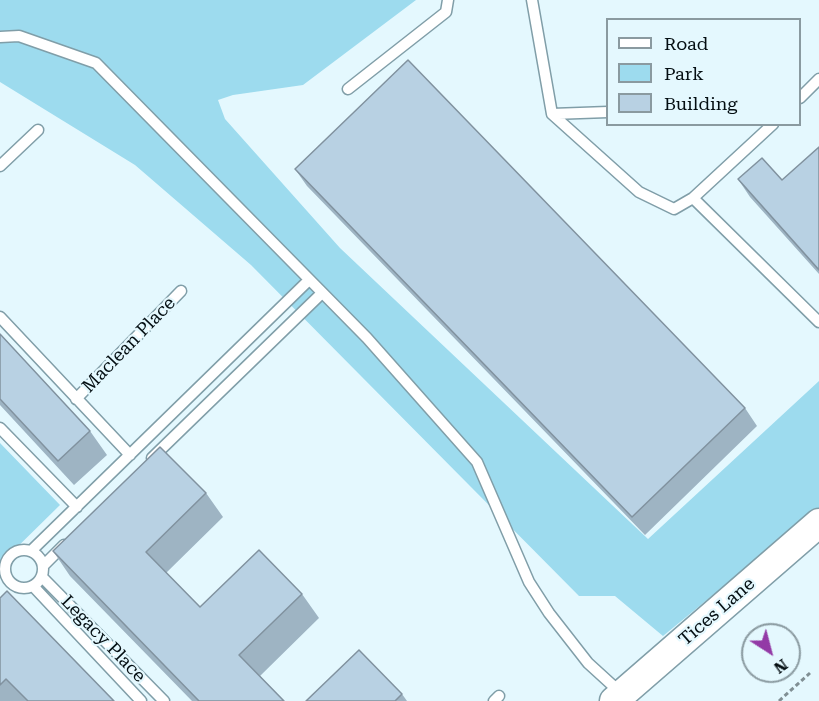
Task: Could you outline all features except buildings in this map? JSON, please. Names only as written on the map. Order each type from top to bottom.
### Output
[{"type":"street","name":"Tices Lane","points":[[618,698],[819,523]]},
{"type":"lane","points":[[348,90],[446,12],[448,0]]},
{"type":"lane","points":[[532,0],[552,114],[639,192],[674,209],[693,198],[768,126]]},
{"type":"lane","points":[[0,37],[19,36],[96,63],[367,338],[477,462],[529,582],[544,606],[618,698]]},
{"type":"lane","points":[[801,98],[819,79]]},
{"type":"lane","points":[[552,114],[606,112]]},
{"type":"lane","points":[[0,166],[38,130]]},
{"type":"lane","points":[[693,198],[819,322]]},
{"type":"lane","points":[[76,532],[42,571],[33,586],[17,592],[10,582],[3,579],[9,558],[20,551],[32,551],[309,280]]},
{"type":"lane","name":"Maclean Place","points":[[76,399],[181,291]]},
{"type":"lane","points":[[144,466],[322,293]]},
{"type":"lane","points":[[1,319],[130,454]]},
{"type":"lane","points":[[0,428],[77,507]]},
{"type":"lane","points":[[149,436],[161,450]]},
{"type":"lane","points":[[32,551],[42,571]]},
{"type":"lane","name":"Legacy Place","points":[[42,571],[164,701]]},
{"type":"lane","name":"Legacy Place","points":[[33,586],[141,701]]},
{"type":"path","points":[[779,701],[810,674]]},
{"type":"green space","points":[[0,0],[416,0],[303,85],[233,95],[218,100],[225,119],[340,248],[648,539],[819,381],[819,508],[663,636],[615,596],[579,596],[251,265],[135,165],[0,82]]},
{"type":"green space","points":[[0,443],[60,505],[0,564]]}]
